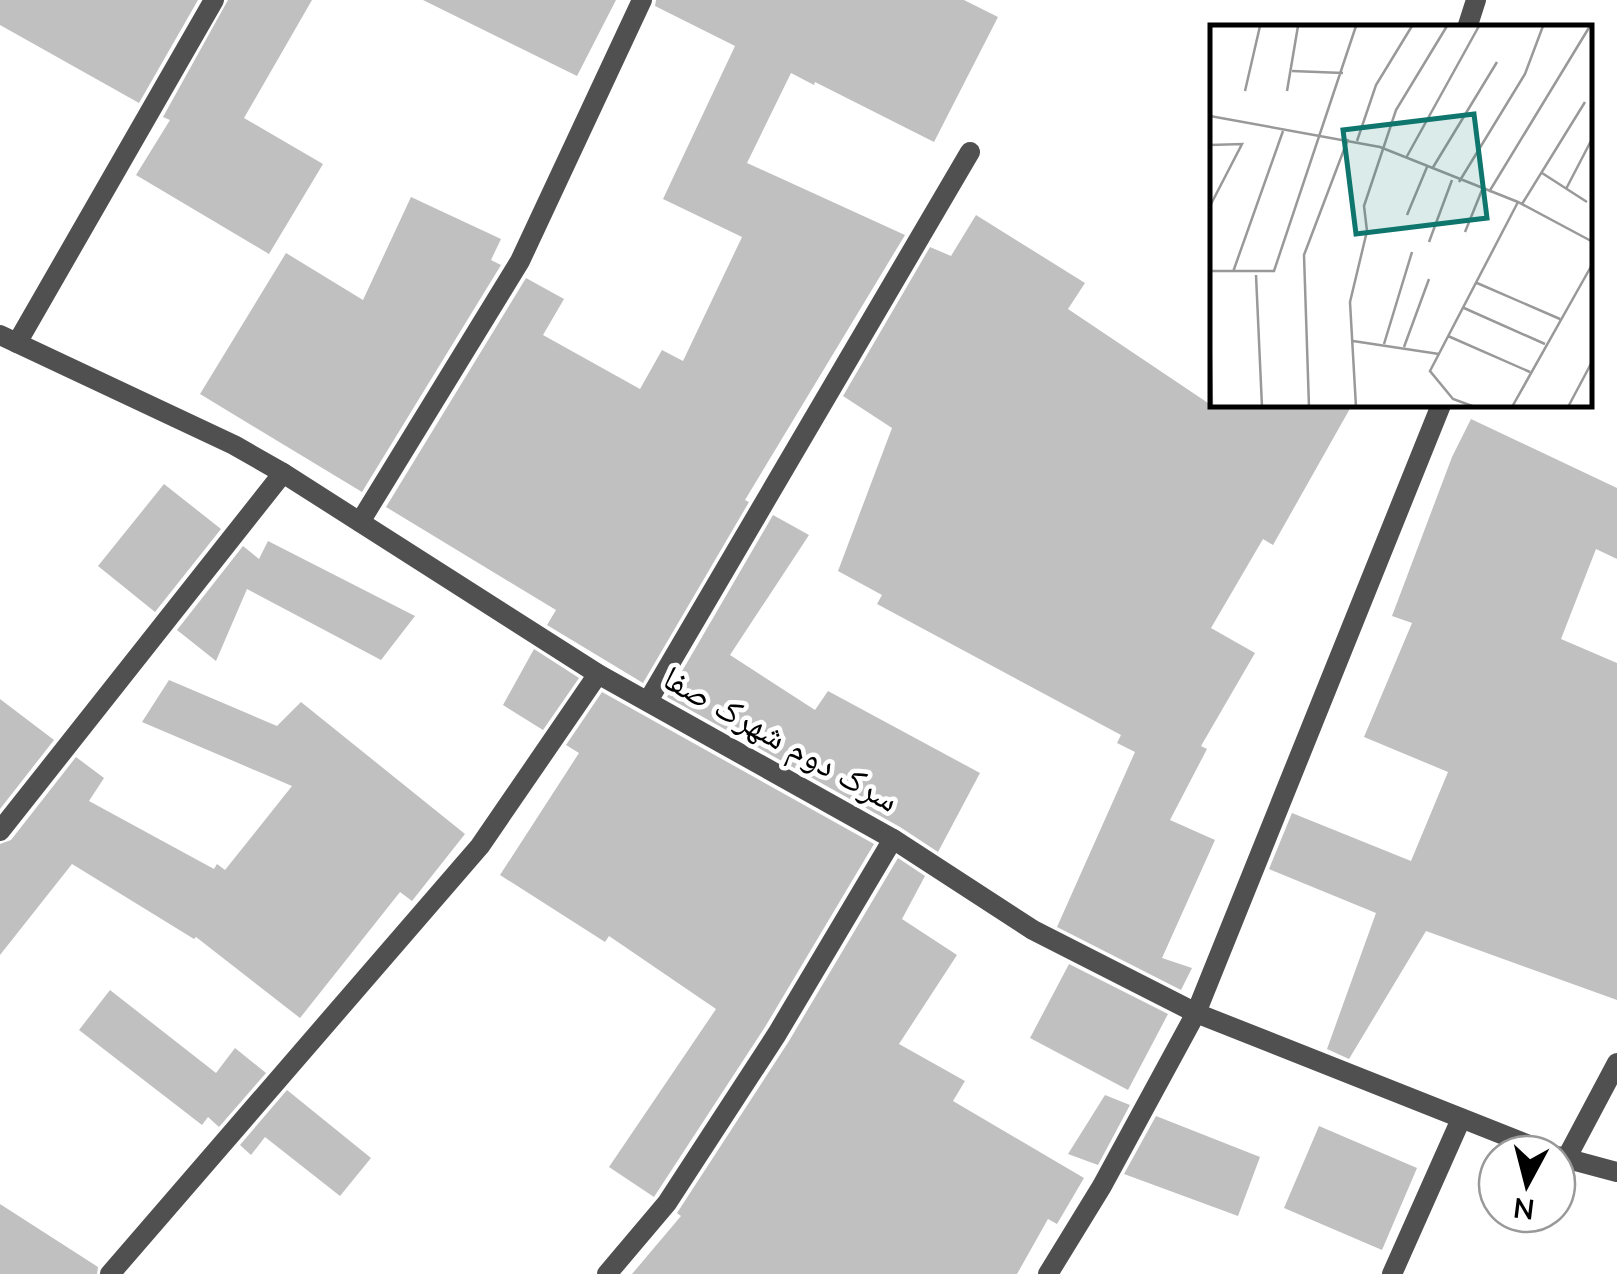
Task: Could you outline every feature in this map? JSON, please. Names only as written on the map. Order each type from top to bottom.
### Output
[{"type":"street","points":[[9,340],[214,0]]},
{"type":"street","points":[[360,522],[520,261],[642,0]]},
{"type":"street","points":[[1468,25],[1476,0]]},
{"type":"street","points":[[648,702],[970,152]]},
{"type":"street","name":"سرک دوم شهرک صفا","points":[[9,340],[234,445],[283,473],[598,674],[893,839],[1033,930],[1196,1013],[1500,1134]]},
{"type":"street","points":[[1048,1274],[1102,1186],[1196,1013],[1439,408]]},
{"type":"street","points":[[0,831],[283,473]]},
{"type":"street","points":[[110,1274],[480,846],[598,674]]},
{"type":"street","points":[[607,1274],[667,1203],[776,1034],[893,839]]},
{"type":"street","points":[[1572,1134],[1617,1063]]},
{"type":"street","points":[[1392,1274],[1461,1119]]},
{"type":"street","name":"سرک دوم شهرک صفا","points":[[1577,1161],[1617,1172]]},
{"type":"building","points":[[0,0],[198,0],[139,103],[0,25]]},
{"type":"building","points":[[228,0],[312,0],[244,118],[323,164],[269,254],[136,175],[170,120],[163,117]]},
{"type":"building","points":[[423,0],[616,0],[577,76]]},
{"type":"building","points":[[656,0],[964,0],[998,17],[934,142],[791,73],[747,163],[905,235],[745,500],[749,502],[643,683],[547,625],[556,610],[386,507],[526,278],[564,299],[543,335],[640,389],[662,350],[683,361],[742,237],[663,199],[735,46],[655,6]]},
{"type":"building","points":[[411,197],[501,239],[491,260],[501,265],[362,492],[200,394],[286,253],[363,300]]},
{"type":"building","points":[[976,215],[1085,283],[1068,309],[1210,404],[1210,408],[1350,408],[1273,545],[1263,539],[1211,628],[1255,653],[1201,746],[1207,749],[1170,820],[1215,840],[1162,958],[1192,968],[1181,990],[1057,927],[1135,752],[1117,743],[1121,735],[877,604],[882,595],[838,571],[892,428],[843,396],[930,247],[951,256]]},
{"type":"building","points":[[1471,419],[1617,488],[1617,559],[1596,549],[1561,639],[1617,663],[1617,1000],[1426,931],[1349,1059],[1327,1049],[1376,913],[1269,869],[1292,813],[1411,861],[1448,772],[1364,737],[1412,623],[1392,616],[1452,457]]},
{"type":"building","points":[[164,484],[221,529],[155,612],[98,566]]},
{"type":"building","points":[[773,515],[809,535],[730,655],[815,710],[828,691],[980,773],[938,852],[667,697]]},
{"type":"building","points":[[268,541],[415,616],[381,660],[247,589],[216,661],[177,630],[243,546],[259,559]]},
{"type":"building","points":[[534,649],[579,678],[543,730],[503,705]]},
{"type":"building","points":[[169,680],[277,726],[301,702],[465,834],[412,901],[400,892],[300,1018],[196,937],[72,864],[0,955],[0,844],[11,840],[76,757],[104,778],[89,801],[214,869],[217,864],[225,870],[292,786],[142,722]]},
{"type":"building","points":[[602,692],[874,844],[765,1027],[654,1197],[609,1167],[716,1009],[609,936],[605,942],[500,875],[579,753],[566,745]]},
{"type":"building","points":[[0,699],[54,740],[0,809]]},
{"type":"building","points":[[898,858],[925,876],[902,919],[957,955],[899,1044],[965,1081],[953,1101],[1084,1178],[1057,1224],[1048,1219],[1017,1274],[632,1274],[681,1216],[677,1213],[789,1041]]},
{"type":"building","points":[[1069,964],[1168,1014],[1128,1090],[1030,1038]]},
{"type":"building","points":[[110,990],[216,1073],[235,1048],[266,1073],[219,1127],[208,1117],[202,1125],[79,1030]]},
{"type":"building","points":[[287,1090],[371,1158],[340,1196],[265,1137],[251,1155],[240,1145]]},
{"type":"building","points":[[1105,1095],[1130,1105],[1098,1165],[1068,1154]]},
{"type":"building","points":[[1156,1116],[1260,1157],[1238,1216],[1124,1174]]},
{"type":"building","points":[[1319,1126],[1417,1168],[1382,1250],[1284,1208]]},
{"type":"building","points":[[0,1204],[98,1267],[97,1274],[0,1274]]}]
